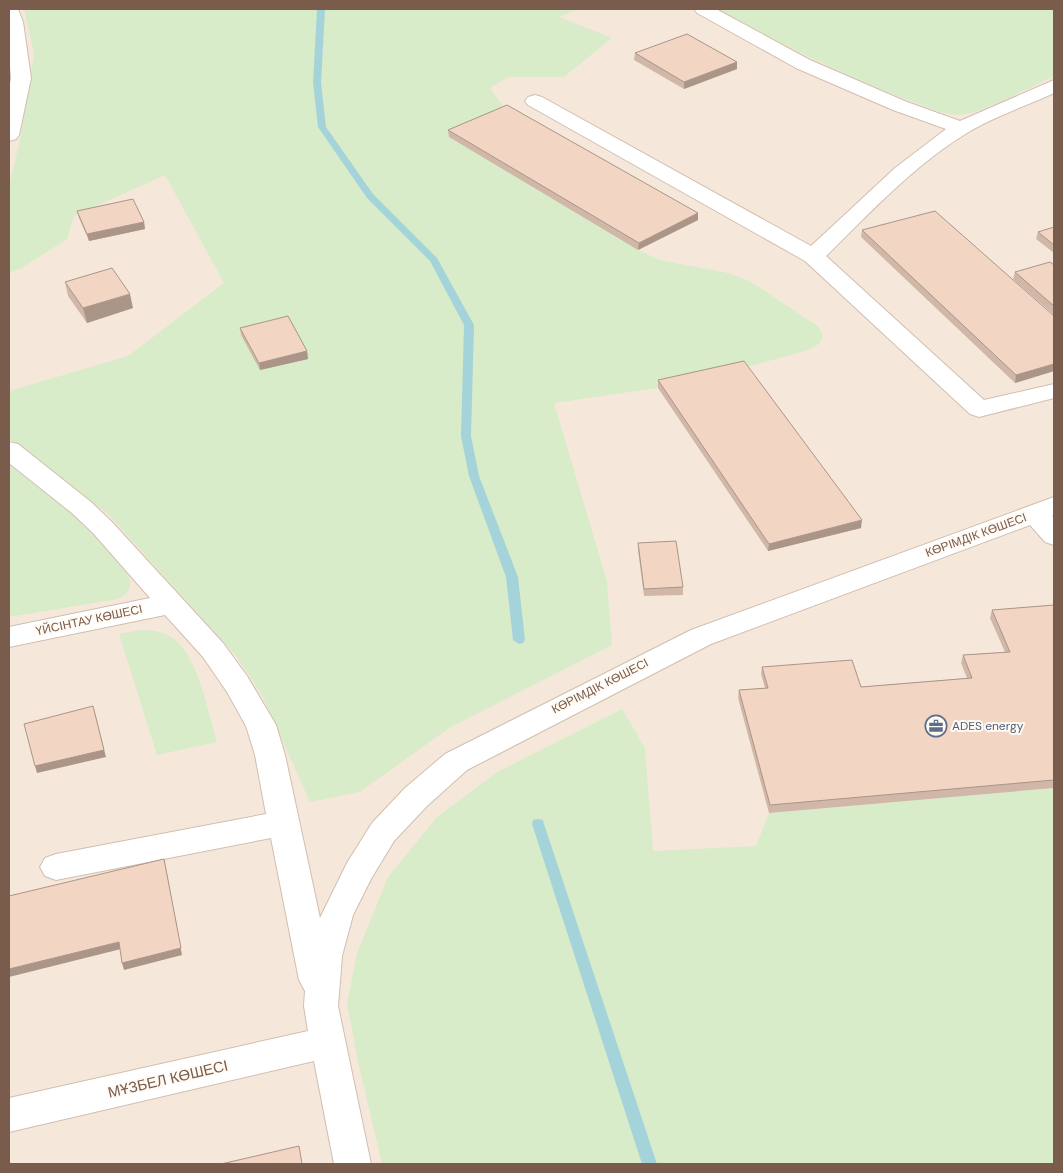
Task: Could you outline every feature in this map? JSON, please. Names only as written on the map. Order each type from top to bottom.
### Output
[{"type":"street","points":[[9,9],[14,22],[21,78],[9,135]]},
{"type":"street","points":[[703,9],[803,64],[900,106],[961,128]]},
{"type":"street","points":[[813,256],[893,179],[931,148],[961,128],[1054,86]]},
{"type":"street","points":[[535,101],[813,256],[979,409],[1054,391]]},
{"type":"street","points":[[9,450],[82,508],[212,650],[237,684],[260,725],[270,755],[321,1006]]},
{"type":"street","points":[[1045,509],[1054,536]]},
{"type":"street","name":"КӨРІМДІК КӨШЕСІ","points":[[352,1164],[321,1006],[326,956],[337,915],[358,872],[383,832],[416,797],[456,762],[701,637],[1045,509]]},
{"type":"street","name":"ҮЙСІНТАУ КӨШЕСІ","points":[[9,637],[170,604]]},
{"type":"street","points":[[56,867],[284,823]]},
{"type":"street","points":[[300,899],[315,902],[335,896],[358,872]]},
{"type":"street","name":"МҰЗБЕЛ КӨШЕСІ","points":[[9,1115],[328,1042]]},
{"type":"shaded area","points":[[9,9],[1054,9],[1054,1164],[9,1164]]},
{"type":"green space","points":[[24,9],[578,9],[559,17],[612,38],[564,77],[508,77],[490,88],[507,112],[449,137],[638,250],[660,260],[728,273],[750,281],[819,327],[823,336],[819,344],[805,351],[743,368],[658,388],[554,403],[607,581],[612,645],[449,728],[360,792],[310,802],[263,697],[237,657],[107,513],[9,438],[9,391],[128,356],[224,283],[165,175],[74,216],[67,239],[22,268],[9,273],[9,187],[20,140],[34,54]]},
{"type":"green space","points":[[718,9],[1054,9],[1054,76],[980,110],[959,115],[947,114],[886,92],[837,70]]},
{"type":"green space","points":[[9,465],[70,512],[95,537],[128,575],[130,587],[125,595],[118,599],[9,617]]},
{"type":"green space","points":[[141,630],[157,631],[168,635],[180,645],[188,656],[201,685],[217,742],[157,755],[119,634]]},
{"type":"green space","points":[[622,709],[645,748],[653,851],[756,846],[769,813],[1054,788],[1054,1164],[382,1164],[358,1062],[347,1004],[357,953],[388,877],[437,817],[497,772]]},
{"type":"building","points":[[687,34],[737,62],[684,82],[635,53]]},
{"type":"building","points":[[507,105],[698,213],[639,243],[448,130]]},
{"type":"building","points":[[133,199],[144,222],[87,234],[77,211]]},
{"type":"building","points":[[935,211],[1054,316],[1054,364],[1016,375],[862,230]]},
{"type":"building","points":[[1054,227],[1054,245],[1038,232]]},
{"type":"building","points":[[1050,262],[1054,265],[1054,306],[1015,272]]},
{"type":"building","points":[[112,268],[130,294],[83,308],[65,282]]},
{"type":"building","points":[[288,316],[307,351],[259,363],[240,328]]},
{"type":"building","points":[[744,361],[862,520],[769,544],[658,380]]},
{"type":"building","points":[[676,541],[683,587],[644,589],[638,543]]},
{"type":"building","points":[[1054,605],[1054,780],[770,805],[739,690],[768,688],[762,667],[852,660],[861,687],[972,678],[963,655],[1010,652],[992,610]]},
{"type":"building","points":[[93,706],[104,750],[35,766],[24,724]]},
{"type":"building","points":[[164,859],[181,948],[122,963],[119,942],[9,969],[9,896]]},
{"type":"building","points":[[299,1146],[302,1164],[221,1164]]},
{"type":"waterway","points":[[321,9],[317,83],[322,127],[370,196],[434,260],[469,325],[466,436],[474,476],[512,577],[519,640]]},
{"type":"waterway","points":[[538,824],[650,1164]]},
{"type":"place","name":"ADES energy","points":[[936,726]]}]
